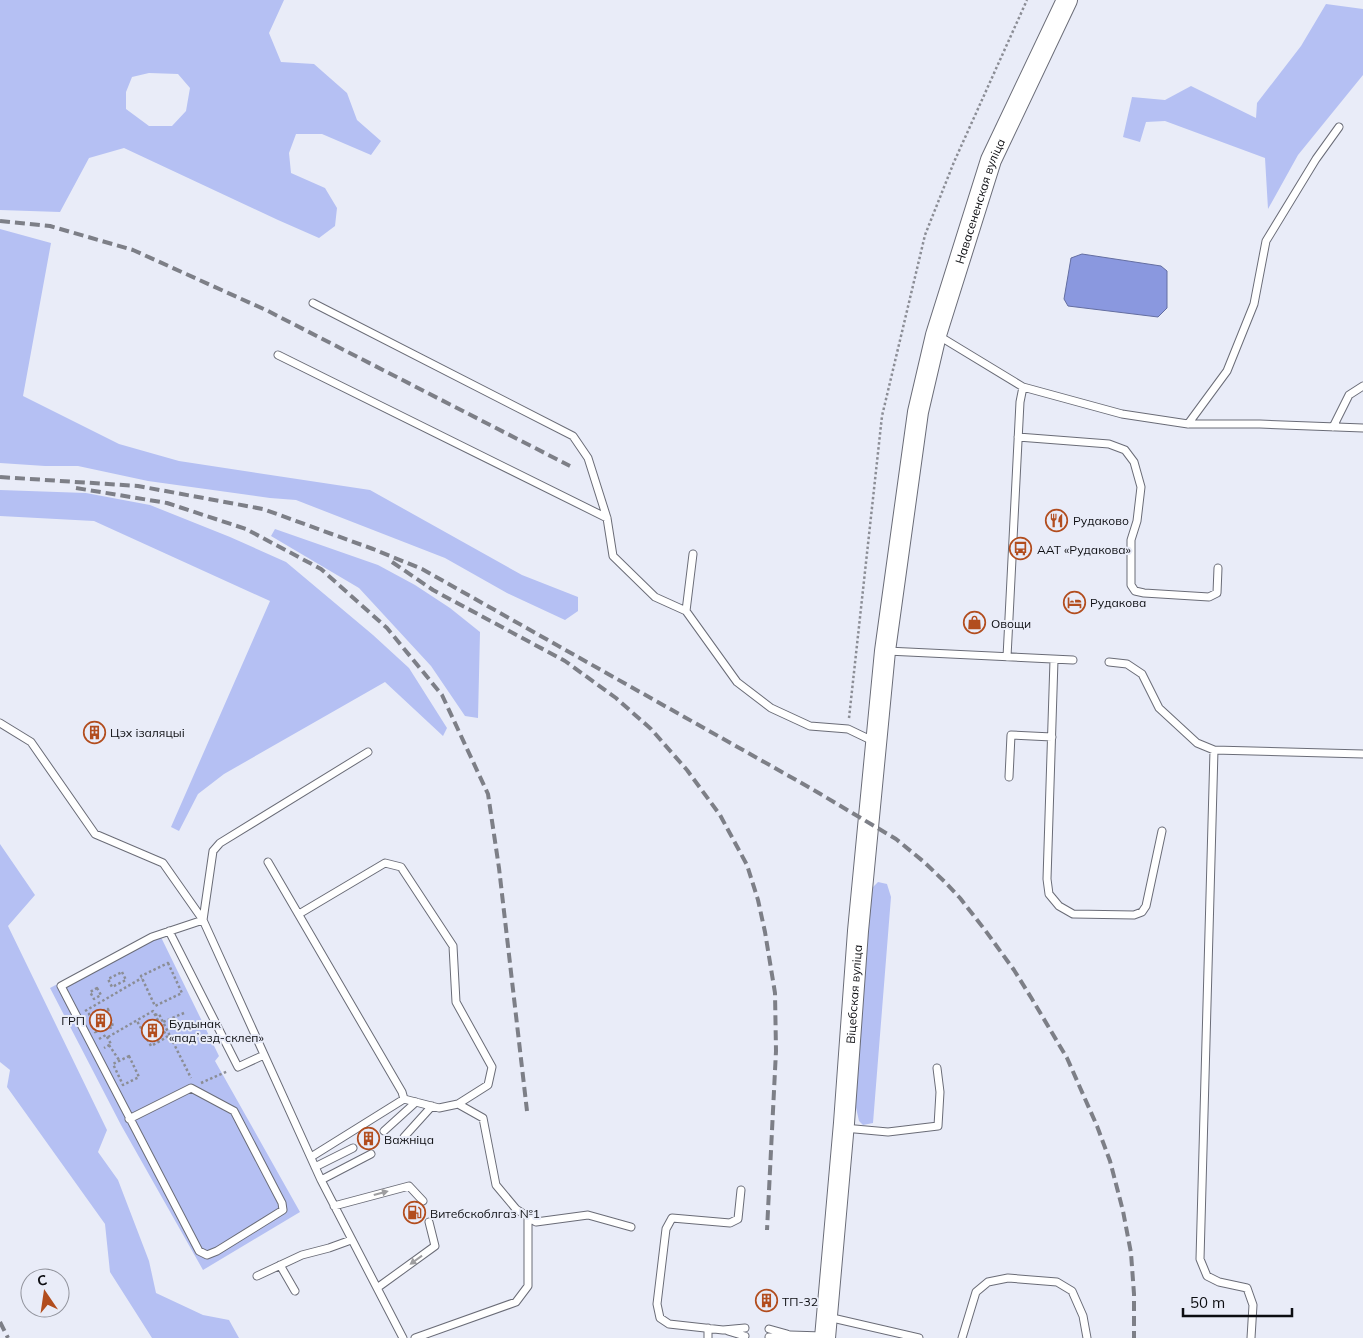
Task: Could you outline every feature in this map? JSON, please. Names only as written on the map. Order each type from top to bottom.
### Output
[{"type":"main road","name":"Навасененская вуліца","points":[[885,651],[918,412],[936,335],[991,160],[1067,0]]},
{"type":"main road","name":"Віцебская вуліца","points":[[826,1330],[844,1128],[858,931],[885,651]]},
{"type":"lane","points":[[1188,424],[1227,371],[1254,304],[1266,241],[1316,159],[1339,126]]},
{"type":"lane","points":[[313,304],[574,436],[588,458],[608,518],[613,556],[655,597],[686,611],[737,682],[770,708],[810,726],[848,729],[876,743]]},
{"type":"lane","points":[[936,335],[1023,387],[1122,414],[1188,424],[1260,424],[1363,428]]},
{"type":"lane","points":[[278,355],[608,518]]},
{"type":"lane","points":[[1333,427],[1349,395],[1363,386]]},
{"type":"lane","points":[[1007,657],[1020,402],[1023,387]]},
{"type":"lane","points":[[1018,437],[1109,444],[1125,450],[1134,462],[1141,487],[1137,521],[1131,540],[1131,585],[1135,591],[1144,594],[1209,597],[1217,592],[1218,568]]},
{"type":"lane","points":[[686,611],[693,554]]},
{"type":"lane","points":[[885,651],[1072,660]]},
{"type":"lane","points":[[1054,660],[1046,878],[1049,894],[1058,906],[1073,914],[1134,915],[1142,912],[1146,906],[1162,831]]},
{"type":"lane","points":[[1109,662],[1126,664],[1142,674],[1159,708],[1197,743],[1214,750],[1363,754]]},
{"type":"lane","points":[[0,722],[31,742],[95,834],[163,863],[203,920],[321,1180],[402,1338]]},
{"type":"lane","points":[[1009,777],[1011,735],[1052,736]]},
{"type":"lane","points":[[1214,750],[1200,1259],[1207,1276],[1219,1282],[1247,1288],[1253,1305],[1251,1338]]},
{"type":"lane","points":[[203,920],[213,851],[220,843],[368,752]]},
{"type":"lane","points":[[268,862],[402,1092],[404,1099]]},
{"type":"lane","points":[[298,914],[386,863],[401,867],[453,946],[456,1002],[492,1067],[488,1085],[458,1104],[439,1108],[404,1099],[311,1157]]},
{"type":"lane","points":[[129,1119],[191,1088],[234,1111],[282,1203],[283,1210],[217,1251],[207,1255],[199,1250],[129,1119],[61,986],[152,937],[203,920]]},
{"type":"lane","points":[[169,931],[238,1067],[264,1055]]},
{"type":"lane","points":[[844,1128],[888,1132],[938,1126],[940,1092],[937,1068]]},
{"type":"lane","points":[[384,1131],[416,1102]]},
{"type":"lane","points":[[458,1104],[483,1118],[496,1185],[516,1210],[536,1222],[588,1215],[631,1227]]},
{"type":"lane","points":[[404,1137],[432,1106]]},
{"type":"lane","points":[[315,1167],[353,1148]]},
{"type":"lane","points":[[321,1180],[371,1154]]},
{"type":"lane","points":[[334,1206],[409,1186],[422,1201]]},
{"type":"lane","points":[[741,1190],[738,1219],[730,1223],[672,1218],[666,1229],[657,1304],[660,1318],[669,1324],[723,1330],[744,1336]]},
{"type":"lane","points":[[415,1338],[516,1302],[528,1286],[528,1217]]},
{"type":"lane","points":[[377,1288],[435,1246],[428,1222]]},
{"type":"lane","points":[[257,1276],[302,1255],[351,1240]]},
{"type":"lane","points":[[280,1265],[295,1291]]},
{"type":"lane","points":[[962,1338],[976,1292],[988,1282],[1008,1278],[1057,1282],[1072,1291],[1083,1316],[1087,1338]]},
{"type":"lane","points":[[708,1328],[708,1338]]},
{"type":"lane","points":[[723,1330],[745,1328]]},
{"type":"lane","points":[[769,1329],[790,1335]]},
{"type":"lane","points":[[769,1337],[826,1330],[918,1338]]},
{"type":"path","points":[[77,1016],[142,978],[141,976],[168,963],[182,993],[155,1006],[153,1011],[137,1021],[98,1040]]},
{"type":"path","points":[[122,972],[126,980],[119,983],[112,987],[108,979],[122,972]]},
{"type":"path","points":[[142,978],[155,1006]]},
{"type":"path","points":[[119,983],[122,990]]},
{"type":"path","points":[[97,998],[101,995],[97,988],[90,992],[94,999],[97,998],[99,1002]]},
{"type":"path","points":[[91,1008],[93,1013]]},
{"type":"path","points":[[108,1009],[114,1027],[95,1032],[90,1014],[93,1013],[108,1009]]},
{"type":"path","points":[[137,1021],[151,1046],[167,1037],[153,1011]]},
{"type":"path","points":[[162,1022],[184,1013]]},
{"type":"path","points":[[155,1016],[159,1014],[195,1086],[238,1067]]},
{"type":"path","points":[[108,1036],[111,1044],[109,1045],[119,1060]]},
{"type":"path","points":[[102,1048],[109,1045]]},
{"type":"path","points":[[129,1056],[139,1077],[123,1084],[113,1064],[119,1060],[129,1056]]},
{"type":"shaded area","points":[[0,0],[284,0],[269,33],[281,62],[314,64],[347,93],[357,120],[381,141],[371,155],[322,134],[296,134],[289,153],[291,173],[325,188],[337,208],[335,226],[319,238],[124,148],[89,158],[60,212],[0,210]],"holes":[[[149,73],[178,74],[190,88],[186,111],[172,126],[149,126],[126,109],[126,92],[132,77]]]},
{"type":"shaded area","points":[[1326,4],[1363,9],[1363,75],[1298,155],[1268,209],[1265,158],[1165,121],[1146,122],[1140,142],[1123,137],[1132,97],[1165,100],[1191,86],[1256,118],[1257,103],[1301,46]]},
{"type":"shaded area","points":[[0,229],[51,243],[23,396],[119,444],[179,461],[370,490],[522,575],[578,597],[578,611],[565,620],[507,593],[445,558],[296,500],[148,481],[78,466],[0,463]]},
{"type":"shaded area","points":[[1082,254],[1161,266],[1167,271],[1167,308],[1158,317],[1068,306],[1064,299],[1071,258]]},
{"type":"shaded area","points":[[0,490],[86,493],[150,505],[286,562],[409,668],[447,728],[443,736],[385,682],[224,774],[198,794],[179,831],[171,827],[270,601],[94,521],[0,516]]},
{"type":"shaded area","points":[[275,529],[378,565],[415,585],[450,608],[480,632],[478,718],[465,716],[431,666],[359,588],[271,536]]},
{"type":"shaded area","points":[[0,844],[35,895],[8,926],[107,1130],[98,1152],[118,1180],[149,1261],[156,1293],[203,1315],[229,1320],[239,1338],[152,1338],[110,1272],[105,1224],[7,1087],[10,1070],[0,1062]]},
{"type":"shaded area","points":[[878,882],[887,884],[891,897],[873,1123],[863,1125],[859,1121],[855,1103],[871,889]]},
{"type":"shaded area","points":[[158,931],[219,1056],[215,1061],[300,1212],[203,1270],[121,1125],[50,988]]},
{"type":"railway","points":[[0,221],[50,226],[133,250],[268,311],[570,466]]},
{"type":"railway","points":[[0,477],[138,486],[263,509],[373,549],[422,569],[812,789],[896,839],[946,883],[985,930],[1014,970],[1067,1058],[1110,1161],[1123,1211],[1131,1253],[1134,1294],[1134,1338]]},
{"type":"railway","points":[[76,488],[167,503],[246,529],[321,569],[387,628],[442,695],[488,794],[499,868],[527,1111]]},
{"type":"railway","points":[[392,562],[433,590],[565,661],[616,698],[651,729],[687,770],[720,815],[747,865],[758,900],[775,993],[776,1051],[767,1230]]},
{"type":"railway","points":[[0,1322],[8,1338]]},
{"type":"place","name":"Рудаково","points":[[1057,520]]},
{"type":"place","name":"ААТ «Рудакова»","points":[[1021,549]]},
{"type":"place","name":"Рудакова","points":[[1074,602]]},
{"type":"place","name":"Овощи","points":[[975,623]]},
{"type":"place","name":"Цэх ізаляцыі","points":[[94,732]]},
{"type":"place","name":"ГРП","points":[[101,1020]]},
{"type":"place","name":"Будынак «падʼезд-склеп»","points":[[153,1030]]},
{"type":"place","name":"Важніца","points":[[368,1139]]},
{"type":"place","name":"Витебскоблгаз №1","points":[[414,1213]]},
{"type":"place","name":"ТП-32","points":[[766,1301]]}]
